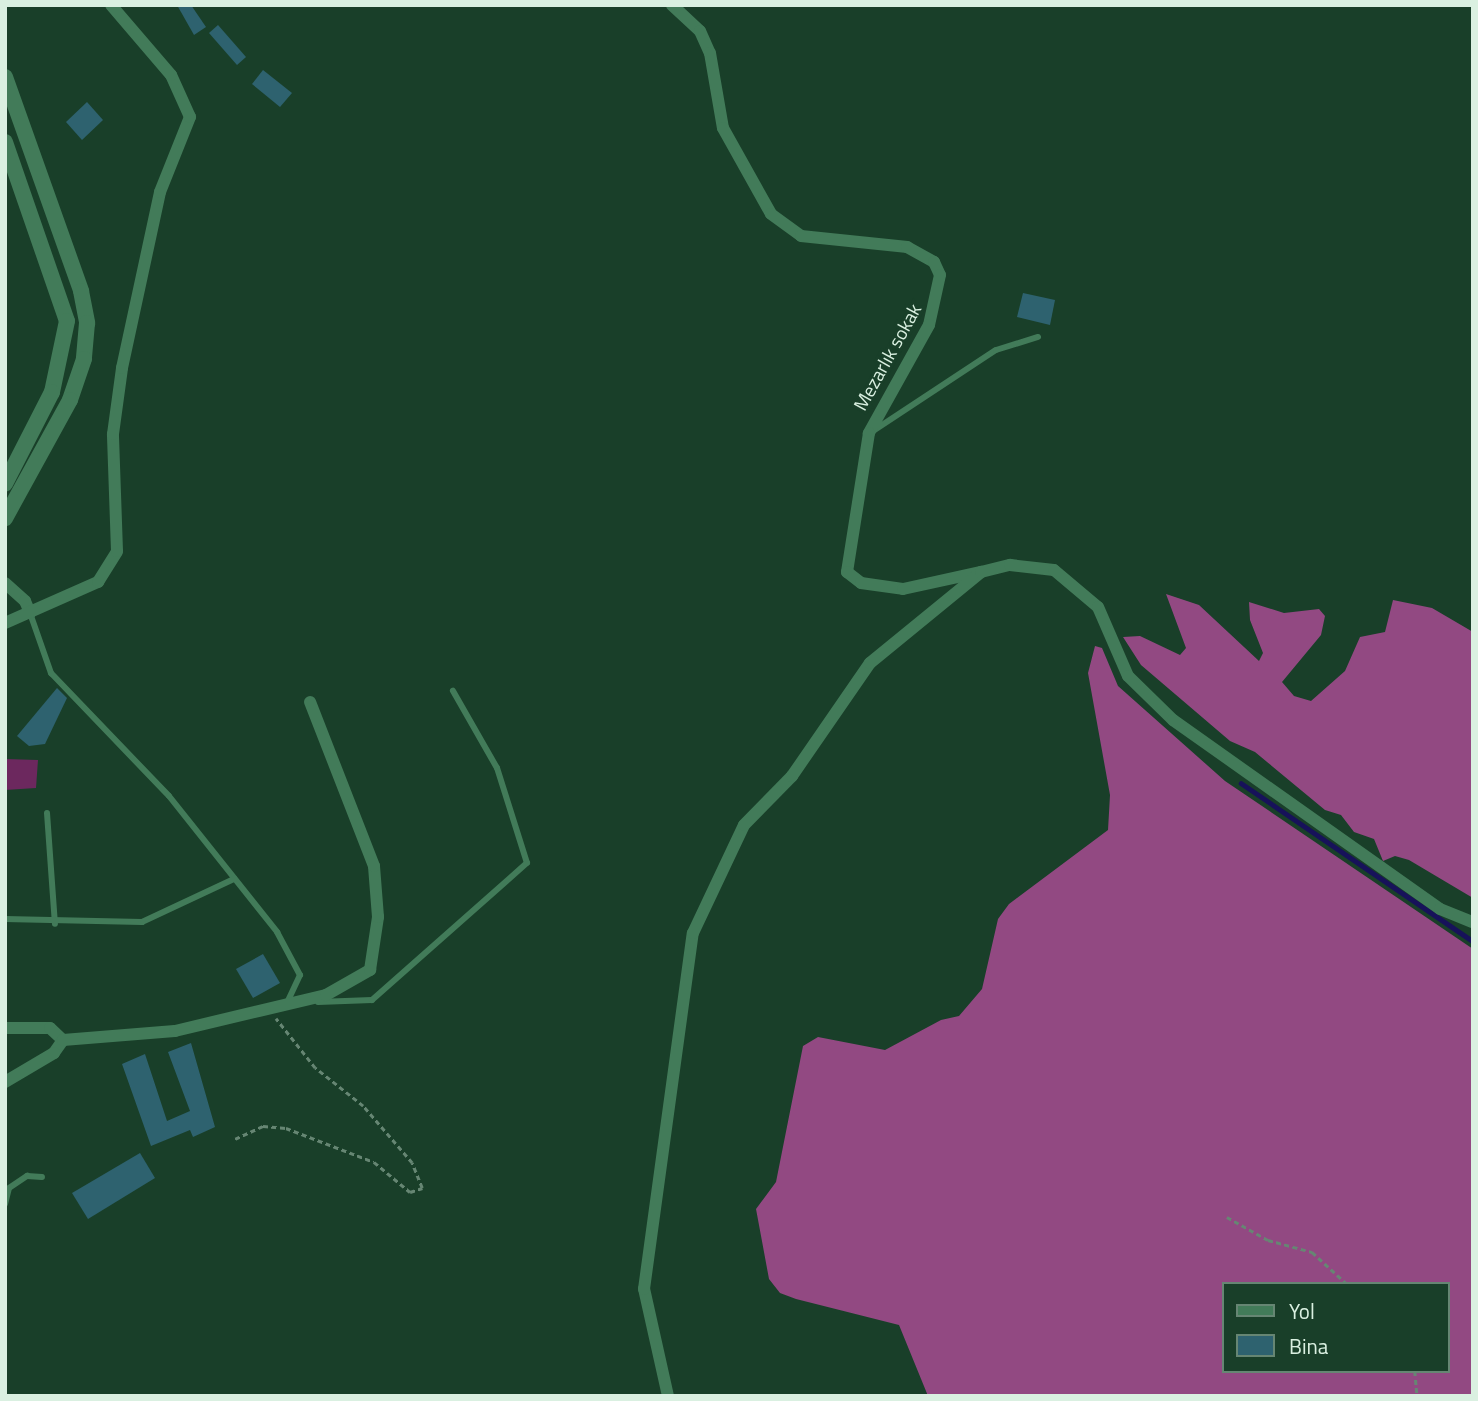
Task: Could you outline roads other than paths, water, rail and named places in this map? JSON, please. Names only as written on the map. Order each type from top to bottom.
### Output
[{"type":"street","points":[[5,623],[98,582],[117,551],[113,434],[122,368],[160,192],[190,117],[172,75],[111,5]]},
{"type":"street","name":"Mezarlık sokak","points":[[672,5],[700,31],[710,53],[723,128],[771,214],[801,236],[907,247],[934,262],[940,275],[929,325],[869,433],[846,564],[853,579],[903,589],[981,572]]},
{"type":"street","points":[[5,77],[81,291],[87,323],[78,381],[10,482]]},
{"type":"street","points":[[5,142],[67,321],[52,392],[10,482],[5,518]]},
{"type":"street","points":[[668,1396],[644,1289],[693,933],[744,825],[792,776],[870,663],[981,572],[1010,565],[1054,570],[1098,607],[1128,676],[1173,720],[1440,909],[1473,922]]},
{"type":"street","points":[[5,583],[25,601],[30,613]]},
{"type":"street","points":[[5,1028],[50,1028],[63,1040],[174,1031],[267,1005],[326,995],[364,977],[376,945],[377,886],[369,845],[310,702]]},
{"type":"street","points":[[5,1082],[54,1053],[63,1040]]},
{"type":"lane","points":[[869,433],[996,350],[1038,337]]},
{"type":"lane","points":[[30,613],[51,673],[169,796],[276,932],[300,975],[286,1003],[372,1000],[527,863],[497,768],[453,691]]},
{"type":"lane","points":[[47,813],[55,924]]},
{"type":"lane","points":[[5,919],[55,924],[142,922],[234,878]]},
{"type":"lane","points":[[5,1205],[9,1188],[27,1176],[42,1177]]},
{"type":"waterway","points":[[1241,783],[1473,941]]}]
